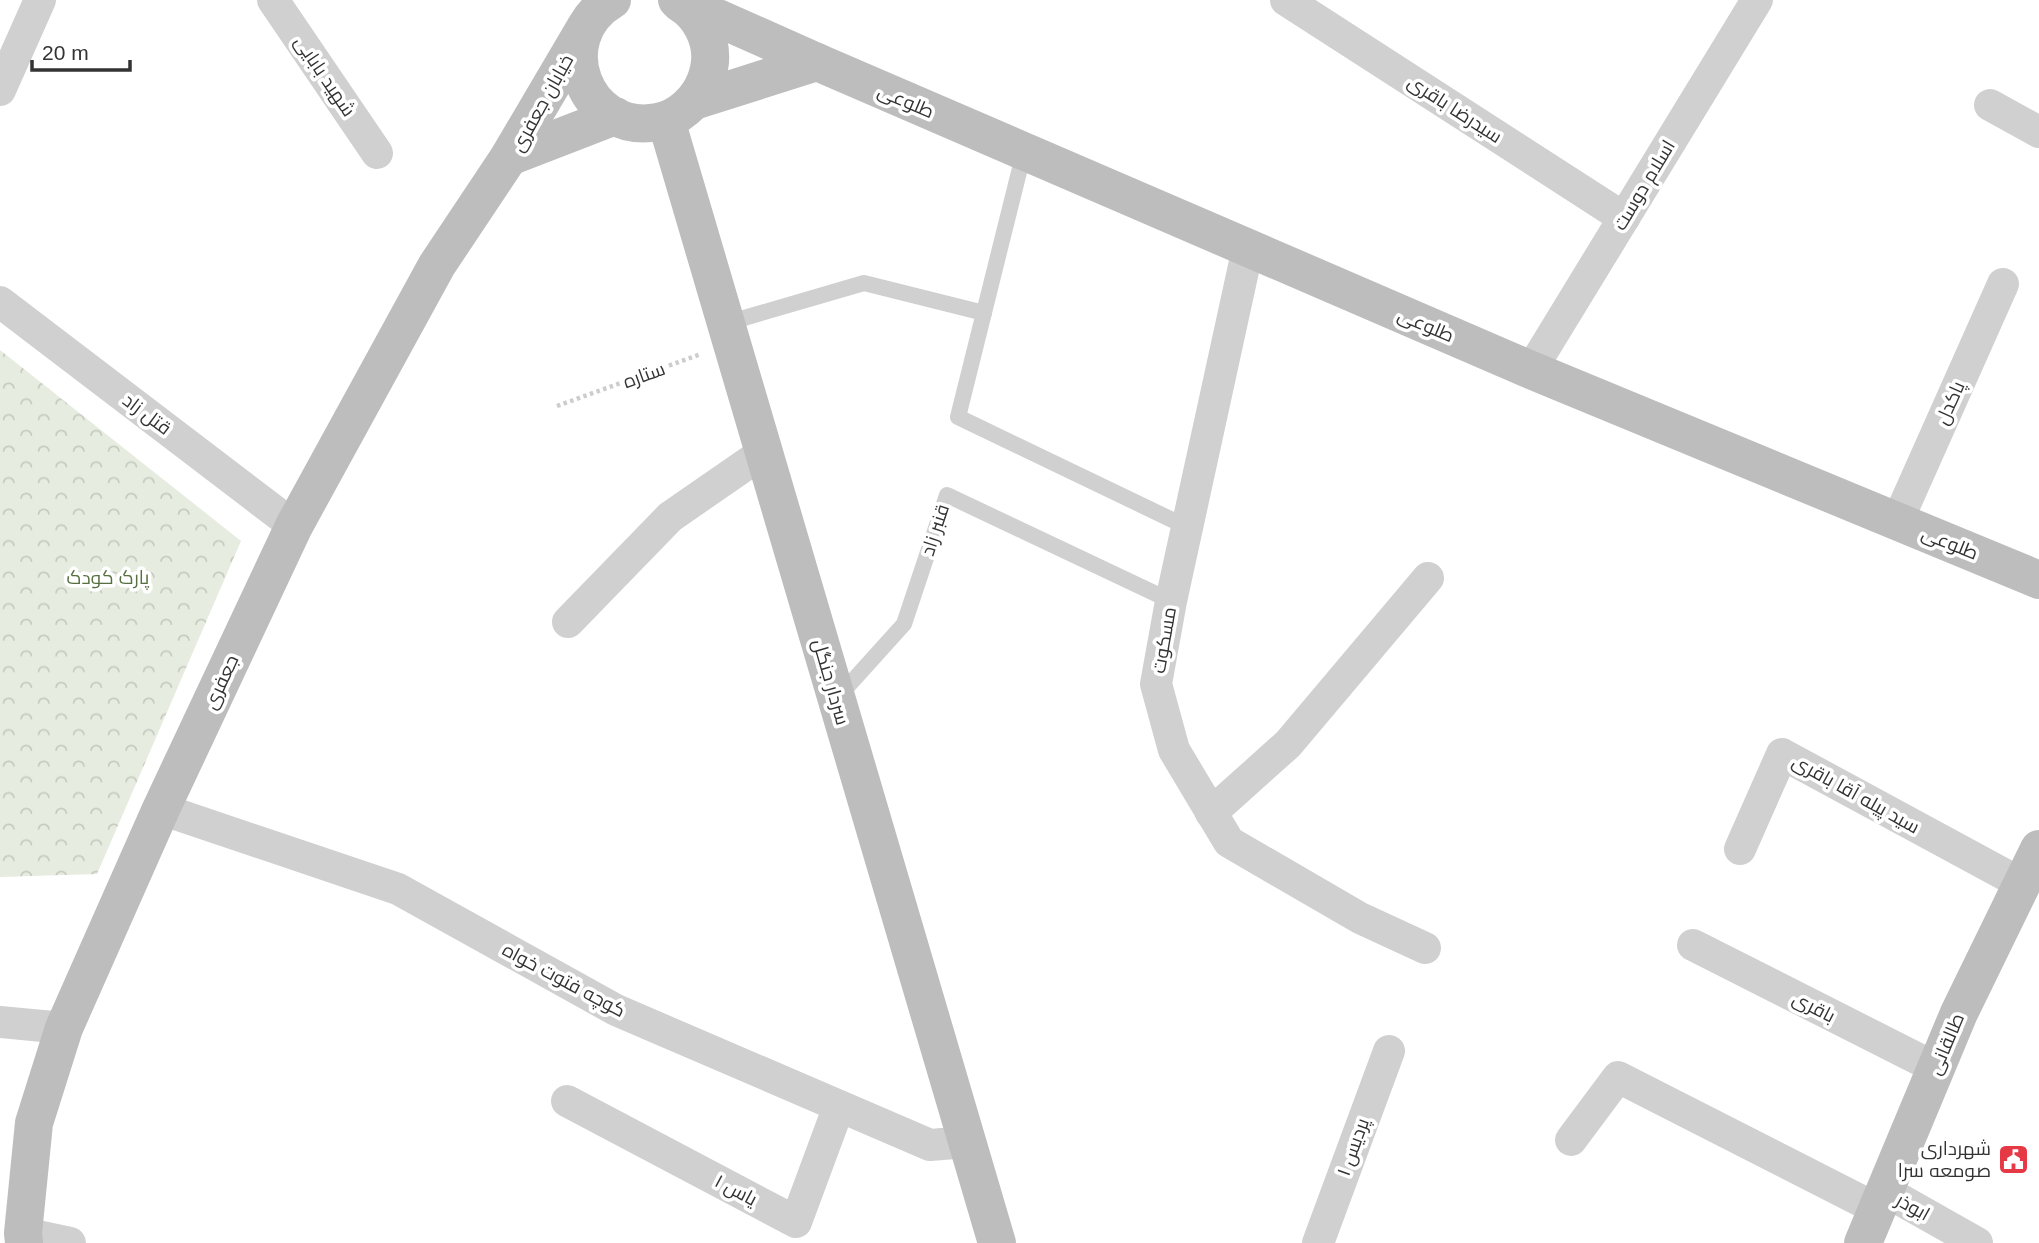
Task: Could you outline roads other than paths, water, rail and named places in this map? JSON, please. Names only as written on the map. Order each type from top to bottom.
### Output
[{"type":"main road","name":"خیابان جعفری","points":[[509,156],[585,28],[593,16],[612,0]]},
{"type":"main road","points":[[676,0],[688,8],[699,21],[707,36],[710,53],[709,71],[704,87],[680,111]]},
{"type":"main road","name":"طلوعی","points":[[676,0],[1531,370],[2039,580]]},
{"type":"main road","points":[[585,28],[579,45],[581,79],[600,107],[615,117],[631,122],[649,124],[817,62]]},
{"type":"main road","name":"سردار جنگل","points":[[680,111],[728,333],[997,1243]]},
{"type":"main road","name":"خیابان جعفری","points":[[509,156],[615,117]]},
{"type":"main road","name":"جعفری","points":[[24,1238],[34,1122],[64,1028],[161,809],[293,526],[438,265],[509,156]]},
{"type":"main road","name":"طالقانی","points":[[1875,1214],[1959,1013],[2039,849]]},
{"type":"street","points":[[0,90],[40,0]]},
{"type":"street","name":"شهید بابایی","points":[[273,0],[377,153]]},
{"type":"street","name":"سیدرضا باقری","points":[[1286,0],[1624,218]]},
{"type":"street","name":"اسلام دوست","points":[[1531,370],[1757,0]]},
{"type":"street","points":[[1990,105],[2039,132]]},
{"type":"street","name":"مسکوت","points":[[1248,248],[1171,601],[1156,684],[1174,750],[1228,842],[1360,918],[1425,948]]},
{"type":"street","name":"پاکدل","points":[[1897,522],[2003,284]]},
{"type":"street","name":"قتل زاد","points":[[0,302],[293,526]]},
{"type":"street","points":[[568,622],[670,517],[764,452]]},
{"type":"street","points":[[1211,813],[1288,744],[1428,578]]},
{"type":"street","name":"سید پیله آقا باقری","points":[[1740,849],[1782,754],[2022,884]]},
{"type":"street","name":"کوچه فتوت خواه","points":[[161,809],[398,889],[616,1010],[930,1145],[967,1142]]},
{"type":"street","name":"باقری","points":[[1693,945],[1936,1068]]},
{"type":"street","points":[[0,1022],[64,1028]]},
{"type":"street","name":"پردیس ۱","points":[[1318,1243],[1389,1051]]},
{"type":"street","name":"ابوذر","points":[[1571,1140],[1618,1077],[1875,1214],[1977,1243]]},
{"type":"street","name":"یاس ۱","points":[[567,1101],[796,1222],[839,1106]]},
{"type":"street","points":[[24,1238],[71,1243]]},
{"type":"lane","points":[[1024,152],[958,417],[1187,527]]},
{"type":"lane","points":[[728,333],[864,283],[984,313]]},
{"type":"lane","name":"قنبر زاد","points":[[836,699],[905,624],[947,495],[1171,601]]},
{"type":"place","name":"شهرداری صومعه سرا","points":[[2014,1159]]},
{"type":"park label","name":"پارک کودک","points":[[108,577]]}]
